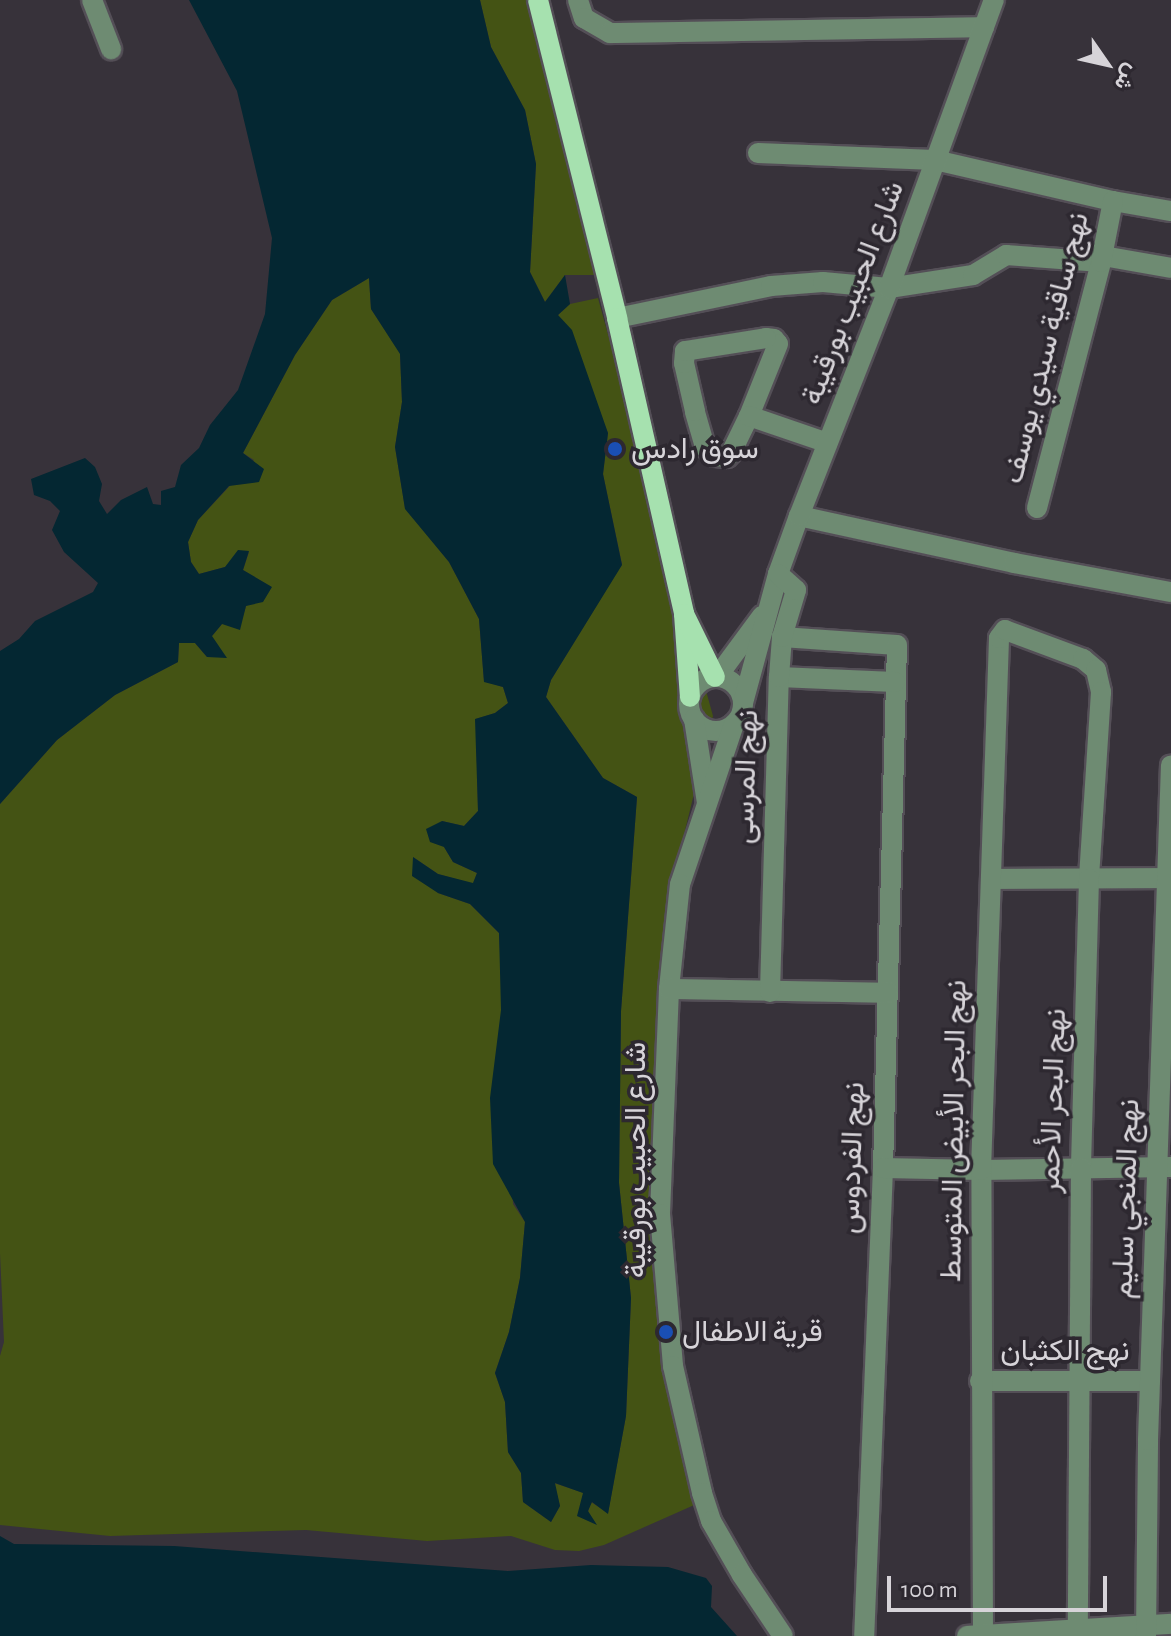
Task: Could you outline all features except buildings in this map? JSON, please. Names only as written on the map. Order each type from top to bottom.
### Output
[{"type":"main road","points":[[538,0],[617,318],[684,614],[690,697]]},
{"type":"main road","points":[[684,614],[716,677]]},
{"type":"street","points":[[92,0],[111,49]]},
{"type":"street","points":[[578,0],[584,18],[610,33],[984,27]]},
{"type":"street","name":"شارع الحبيب بورقيبة","points":[[743,703],[778,574],[889,288],[994,0]]},
{"type":"street","points":[[758,153],[935,160],[1113,201],[1171,211]]},
{"type":"street","name":"نهج ساقية سيدي يوسف","points":[[1037,508],[1102,259],[1113,201]]},
{"type":"street","points":[[617,318],[798,282],[889,288],[978,274],[1006,255],[1102,259],[1171,268]]},
{"type":"street","points":[[766,338],[777,342],[749,416],[727,457],[709,452],[695,411],[684,363],[685,351],[766,338]]},
{"type":"street","points":[[749,416],[828,443]]},
{"type":"street","points":[[799,516],[1014,563],[1171,592]]},
{"type":"street","name":"نهج المرسى","points":[[770,992],[779,677],[782,637],[796,590],[778,574]]},
{"type":"street","name":"شارع الحبيب بورقيبة","points":[[716,677],[769,607]]},
{"type":"street","name":"نهج البحر الأحمر","points":[[1003,631],[1083,659],[1096,670],[1101,692],[1089,879],[1081,1168],[1078,1632]]},
{"type":"street","name":"نهج البحر الأبيض المتوسط","points":[[975,1635],[981,1170],[999,638],[1003,631]]},
{"type":"street","name":"نهج الفردوس","points":[[782,637],[897,645],[883,1168],[864,1636]]},
{"type":"street","points":[[716,677],[734,684],[743,703],[734,724],[713,730],[694,719],[690,697],[699,684],[716,677]]},
{"type":"street","points":[[779,677],[895,682]]},
{"type":"street","name":"شارع الحبيب بورقيبة","points":[[694,719],[708,807]]},
{"type":"street","name":"شارع الحبيب بورقيبة","points":[[734,724],[680,884],[669,989],[660,1214],[673,1366],[711,1521],[783,1636]]},
{"type":"street","name":"نهج المنجي سليم","points":[[1146,1630],[1150,1381],[1163,1250],[1166,878],[1171,765]]},
{"type":"street","points":[[992,879],[1166,878]]},
{"type":"street","points":[[669,989],[888,993]]},
{"type":"street","points":[[883,1168],[1164,1167]]},
{"type":"street","name":"نهج الكثبان","points":[[980,1381],[1150,1381]]},
{"type":"street","points":[[975,1635],[1146,1630],[1171,1624]]},
{"type":"green space","points":[[480,0],[536,0],[599,275],[565,275],[545,302],[530,272],[536,164],[525,110],[491,47]]},
{"type":"green space","points":[[369,278],[371,309],[400,353],[402,402],[395,447],[405,508],[449,562],[479,619],[484,681],[503,687],[508,703],[495,713],[476,719],[478,811],[464,826],[442,821],[444,847],[453,862],[477,873],[473,884],[438,874],[413,857],[438,893],[470,904],[499,933],[513,1204],[525,1222],[520,1278],[509,1332],[495,1373],[505,1402],[508,1452],[521,1473],[523,1502],[551,1522],[560,1506],[554,1483],[584,1493],[578,1516],[596,1524],[588,1512],[591,1502],[608,1513],[626,1416],[631,1298],[619,1183],[621,1011],[637,797],[603,778],[546,697],[551,680],[622,564],[603,474],[608,433],[558,315],[570,304],[598,298],[713,716],[680,851],[659,1012],[653,1212],[701,1502],[604,1545],[579,1551],[555,1550],[511,1536],[427,1541],[306,1530],[110,1536],[0,1525],[0,1356],[4,1342],[0,1253],[0,804],[57,740],[115,695],[178,662],[179,643],[195,643],[207,657],[212,636],[222,624],[243,616],[246,606],[271,587],[243,570],[249,552],[225,567],[199,574],[191,562],[188,542],[198,520],[254,460],[243,453],[295,355],[332,300]]},
{"type":"water","points":[[189,0],[480,0],[491,47],[525,110],[536,164],[530,272],[545,302],[565,275],[570,304],[558,315],[572,330],[608,433],[603,474],[622,565],[551,680],[546,697],[603,778],[637,797],[621,1011],[619,1183],[631,1298],[626,1416],[608,1514],[592,1502],[588,1511],[597,1525],[577,1516],[583,1493],[555,1483],[560,1506],[551,1522],[523,1502],[521,1473],[508,1452],[505,1402],[495,1373],[509,1332],[520,1278],[525,1222],[493,1164],[490,1098],[501,1010],[499,933],[470,904],[438,893],[412,876],[413,857],[438,874],[473,883],[477,873],[453,862],[444,847],[430,842],[426,829],[442,821],[464,826],[478,811],[475,719],[495,713],[508,703],[503,687],[484,682],[479,619],[449,562],[405,509],[395,447],[402,402],[400,354],[371,309],[369,278],[332,300],[295,355],[243,453],[264,469],[259,482],[229,486],[198,520],[188,542],[191,562],[199,574],[225,567],[238,550],[249,551],[243,570],[272,587],[263,602],[246,606],[240,630],[222,624],[212,636],[227,658],[207,657],[195,643],[179,643],[178,662],[115,695],[57,740],[0,804],[0,651],[19,639],[35,621],[93,592],[98,583],[64,552],[52,530],[60,511],[50,501],[34,495],[31,479],[85,458],[95,467],[102,484],[99,501],[107,514],[121,500],[147,487],[153,504],[161,505],[161,491],[175,487],[181,465],[199,448],[210,425],[238,390],[265,314],[272,238],[237,91]]},
{"type":"water","points":[[0,1536],[14,1544],[174,1546],[508,1571],[591,1565],[668,1567],[706,1578],[712,1586],[711,1607],[737,1636],[0,1636]]},
{"type":"place","name":"سوق رادس","points":[[615,449]]},
{"type":"place","name":"قرية الاطفال","points":[[666,1332]]}]
